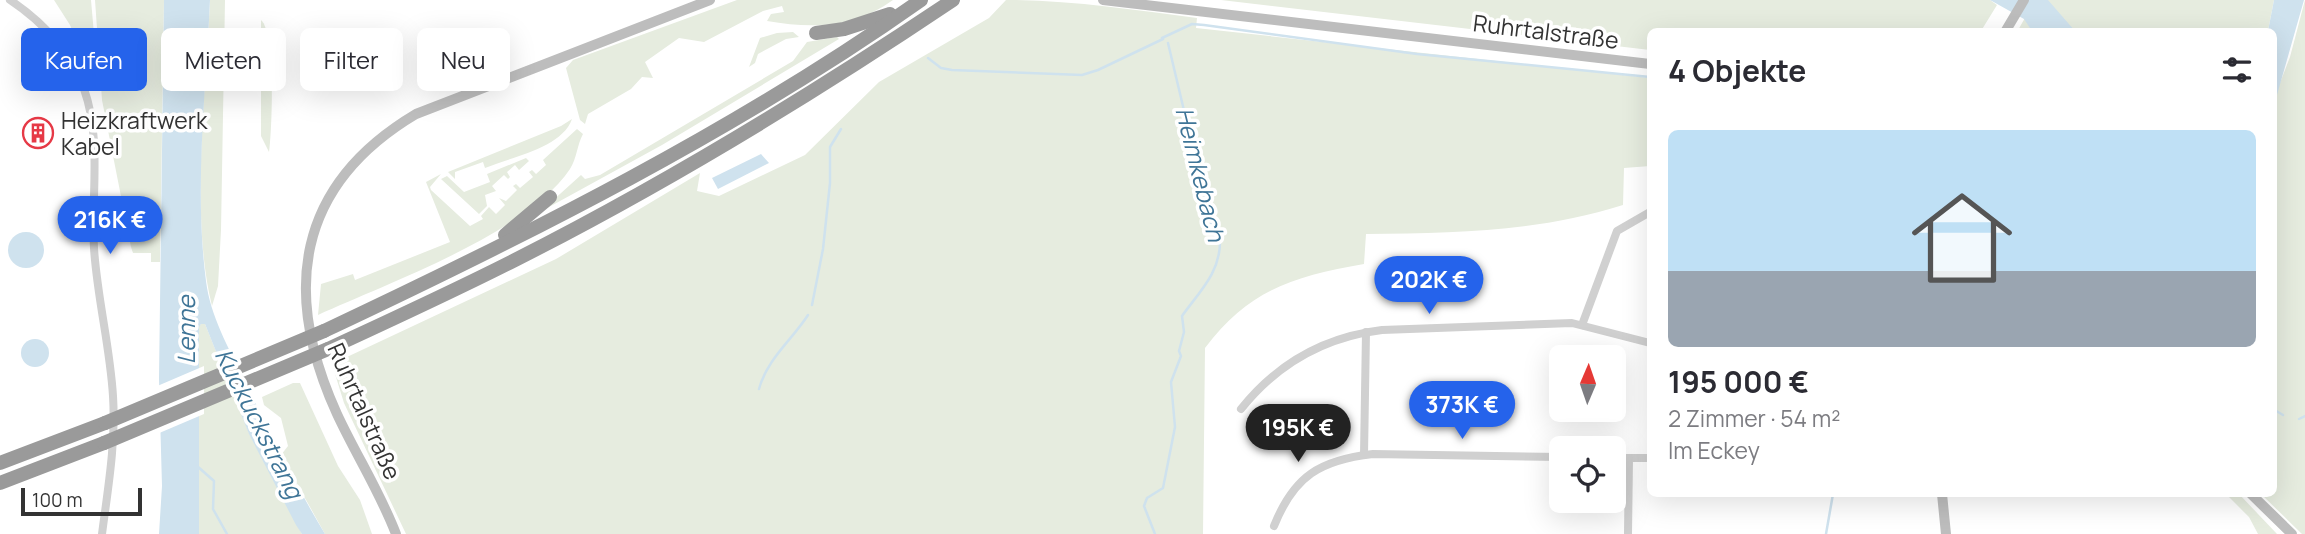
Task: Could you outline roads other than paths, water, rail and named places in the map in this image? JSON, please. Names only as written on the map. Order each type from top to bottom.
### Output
[{"type":"highway","points":[[0,483],[104,443],[328,349],[505,265],[629,200],[813,92],[954,0]]},
{"type":"highway","points":[[816,33],[844,29],[916,3]]},
{"type":"highway","points":[[0,463],[105,424],[324,331],[448,273],[679,149],[916,3]]},
{"type":"highway","points":[[448,273],[510,232],[550,197]]},
{"type":"main road","name":"Ruhrtalstraße","points":[[396,534],[337,414],[310,342],[305,295],[307,259],[326,203],[363,152],[416,114],[710,0]]},
{"type":"main road","name":"Ruhrtalstraße","points":[[1103,0],[1647,64]]},
{"type":"main road","points":[[2007,27],[2024,0]]},
{"type":"main road","points":[[1942,497],[1946,534]]},
{"type":"main road","points":[[2254,497],[2292,534]]},
{"type":"street","points":[[10,0],[39,22],[66,54],[84,88],[91,116],[95,257],[110,359],[114,424],[113,454],[102,534]]},
{"type":"street","points":[[1582,325],[1617,231],[1647,214]]},
{"type":"street","points":[[1241,409],[1250,395],[1292,361],[1321,345],[1366,332],[1561,323],[1582,325],[1647,342]]},
{"type":"street","points":[[1364,455],[1366,332]]},
{"type":"street","points":[[1274,526],[1290,492],[1312,472],[1332,461],[1364,455],[1549,457]]},
{"type":"street","points":[[1628,534],[1629,458],[1647,458]]},
{"type":"water","points":[[164,0],[210,0],[208,28],[164,28]]},
{"type":"water","points":[[1990,0],[2048,0],[2072,28],[2030,28],[2024,19]]},
{"type":"water","points":[[2274,0],[2304,0],[2277,95],[2277,28],[2269,28]]},
{"type":"water","points":[[163,91],[205,91],[201,211],[208,294],[226,344],[283,458],[325,534],[302,534],[296,525],[249,434],[205,324],[201,324],[199,534],[159,534],[162,486],[159,379]]},
{"type":"water","points":[[761,154],[769,163],[718,189],[712,178]]},
{"type":"water","points":[[26,232],[39,237],[44,250],[39,263],[26,268],[13,263],[8,250],[13,237]]},
{"type":"water","points":[[35,339],[45,343],[49,353],[45,363],[35,367],[25,363],[21,353],[25,343]]},
{"type":"waterway","points":[[1162,38],[1192,24],[1417,54],[1647,77]]},
{"type":"waterway","name":"Heimkebach","points":[[928,58],[941,68],[952,70],[1082,75],[1163,39]]},
{"type":"waterway","name":"Heimkebach","points":[[1155,534],[1144,506],[1147,498],[1163,488],[1175,427],[1171,382],[1181,356],[1179,351],[1184,332],[1182,316],[1212,273],[1220,242],[1214,237],[1168,43]]},
{"type":"waterway","points":[[812,305],[823,249],[830,183],[830,147],[841,129]]},
{"type":"waterway","points":[[759,389],[768,368],[808,315]]},
{"type":"waterway","points":[[2277,411],[2283,415]]},
{"type":"waterway","points":[[2299,419],[2305,416]]},
{"type":"waterway","points":[[197,466],[214,481],[213,509],[227,534]]},
{"type":"waterway","points":[[1826,534],[1832,497]]},
{"type":"place","name":"Heizkraftwerk Kabel","points":[[38,133]]},
{"type":"water label","name":"Lenne","points":[[185,330]]},
{"type":"water label","name":"Kuckuckstrang","points":[[260,423]]}]
